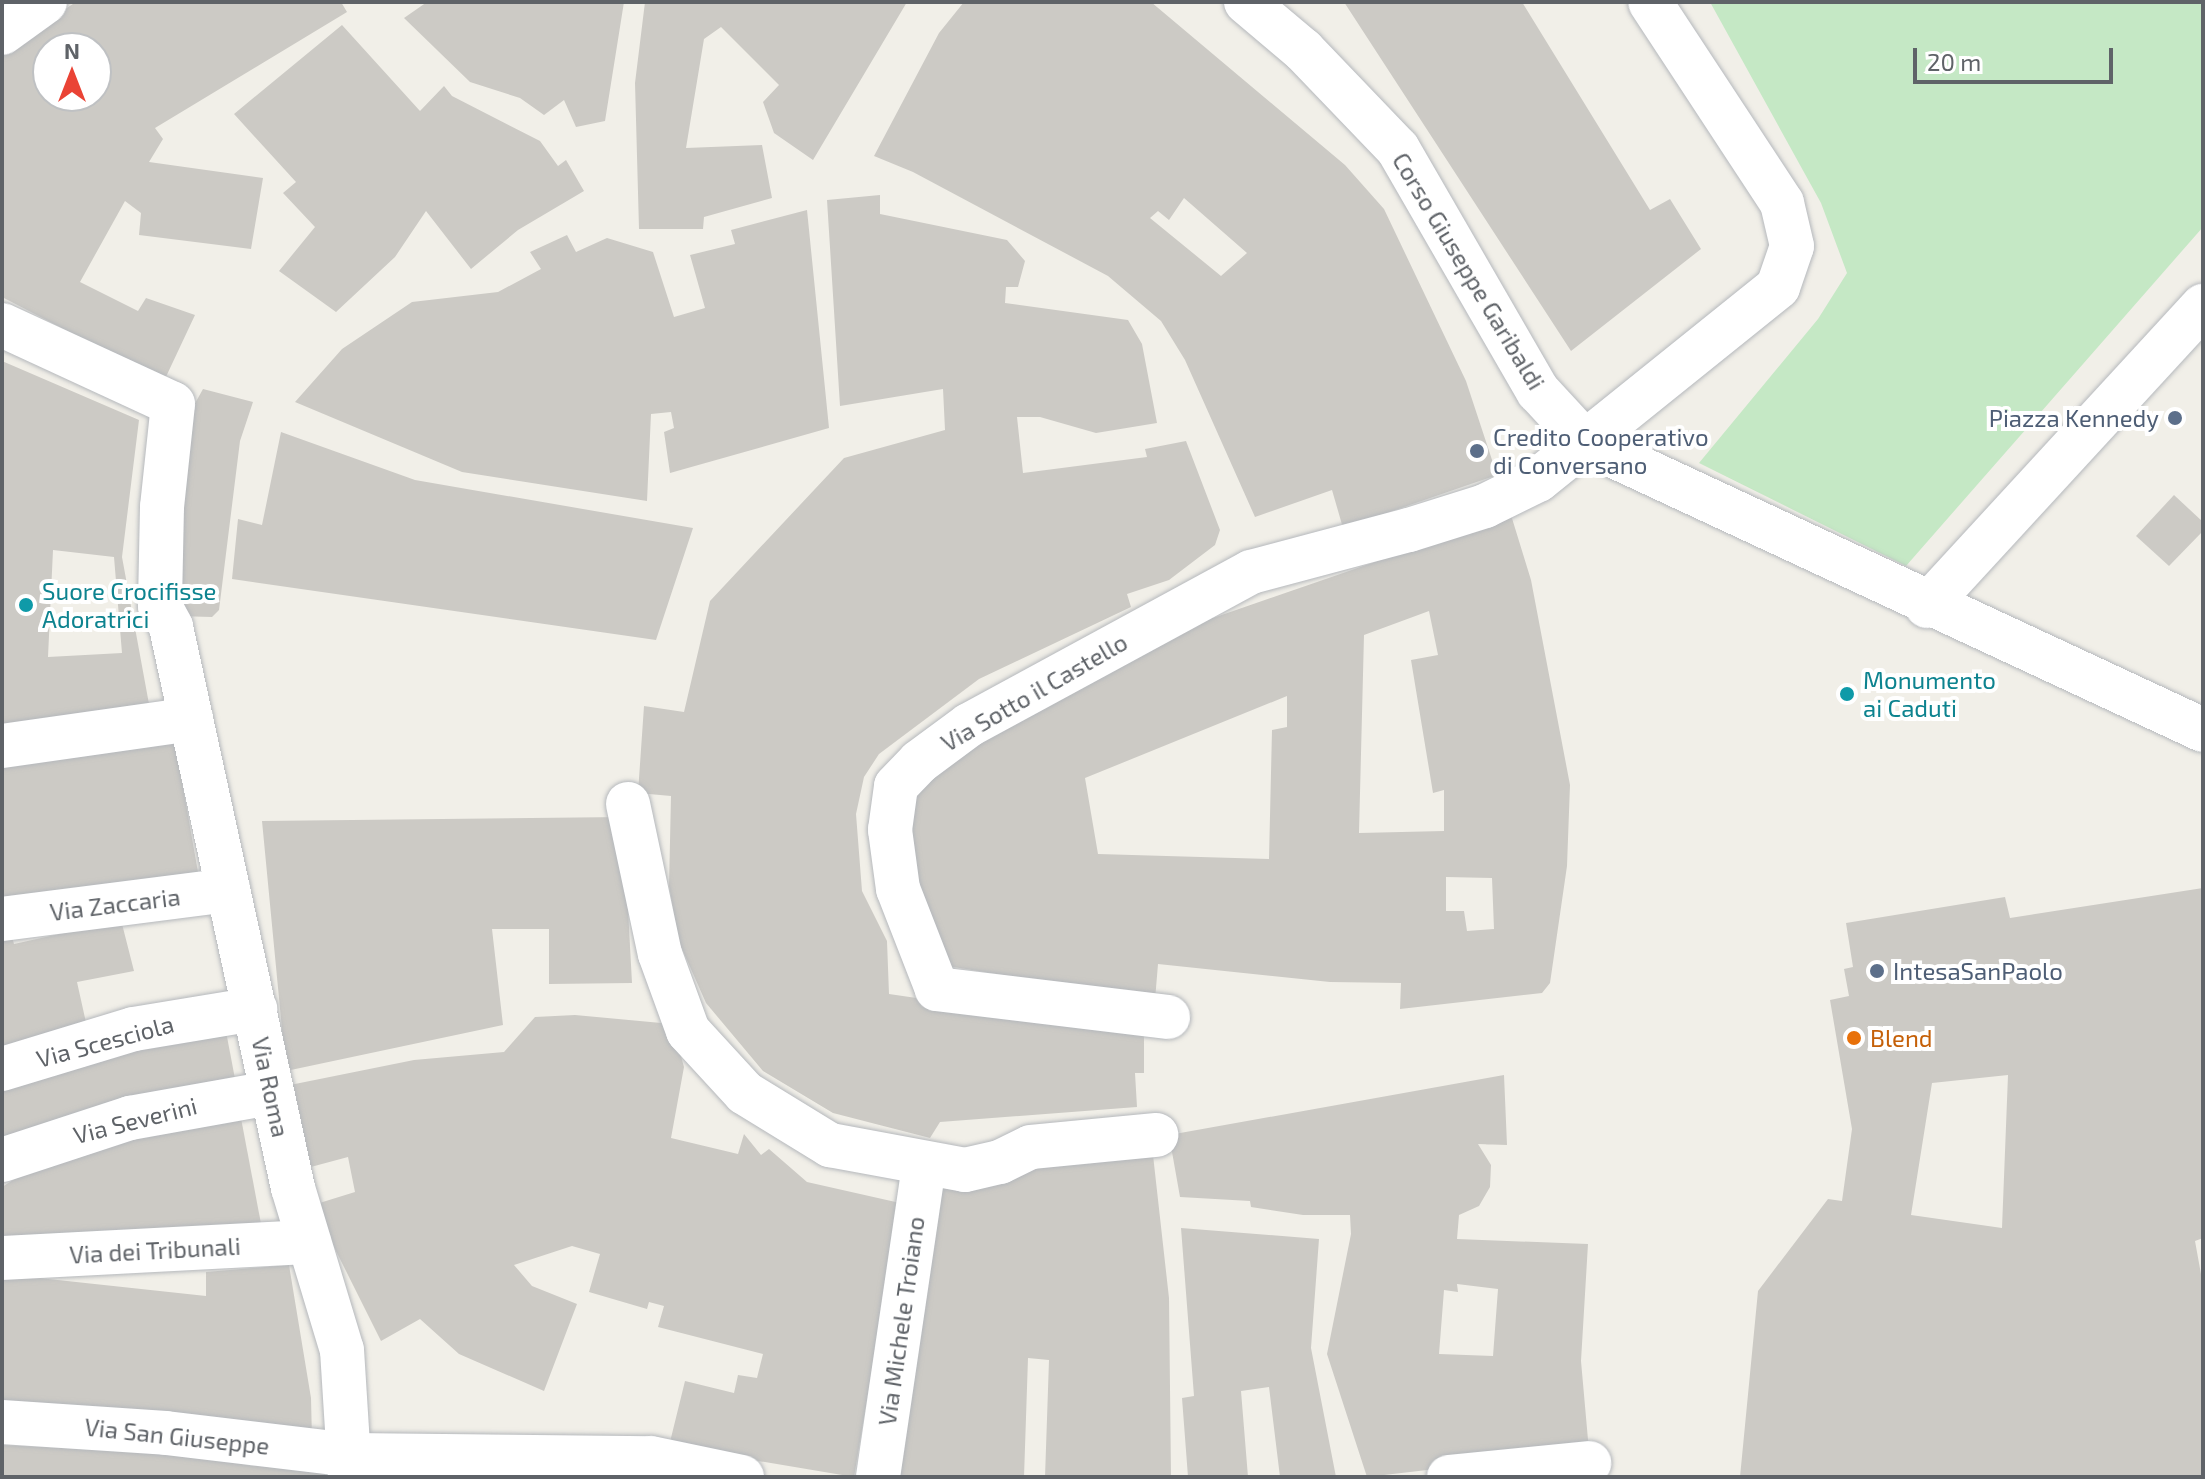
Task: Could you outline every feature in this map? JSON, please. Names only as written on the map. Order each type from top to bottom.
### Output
[{"type":"street","points":[[2,33],[45,2]]},
{"type":"street","name":"Corso Giuseppe Garibaldi","points":[[1246,2],[1303,50],[1398,149],[1538,391],[1586,443]]},
{"type":"street","points":[[1650,2],[1782,203],[1792,246],[1778,287],[1586,443],[1927,606],[2203,730]]},
{"type":"street","points":[[1927,606],[2203,306]]},
{"type":"street","name":"Via Roma","points":[[2,325],[173,404],[162,507],[160,606],[171,627],[271,1093],[309,1242],[342,1350],[350,1466]]},
{"type":"street","name":"Via Sotto il Castello","points":[[1168,1017],[937,989],[898,889],[890,830],[896,786],[919,762],[969,725],[1251,572],[1485,506],[1538,480],[1586,443]]},
{"type":"street","points":[[2,746],[191,719]]},
{"type":"street","points":[[628,804],[660,954],[688,1031],[745,1093],[830,1145],[924,1165],[965,1170],[1000,1162],[1031,1147],[1156,1135]]},
{"type":"street","name":"Via Zaccaria","points":[[2,919],[228,890]]},
{"type":"street","name":"Via Scesciola","points":[[2,1069],[134,1029],[255,1009]]},
{"type":"street","name":"Via Severini","points":[[2,1160],[130,1118],[271,1093]]},
{"type":"street","name":"Via Michele Troiano","points":[[878,1477],[924,1165]]},
{"type":"street","name":"Via dei Tribunali","points":[[2,1258],[309,1242]]},
{"type":"street","name":"Via San Giuseppe","points":[[2,1422],[166,1433],[350,1466],[651,1458],[742,1477]]},
{"type":"street","points":[[1449,1477],[1589,1463]]},
{"type":"green space","points":[[1710,2],[2203,2],[2203,227],[1906,566],[1699,463],[1818,319],[1847,273],[1821,203]]},
{"type":"building","points":[[76,2],[341,2],[347,12],[155,128],[163,139],[149,162],[263,178],[251,249],[139,235],[141,213],[125,201],[80,282],[138,311],[146,298],[195,315],[164,381],[2,297],[2,50]]},
{"type":"building","points":[[427,2],[624,2],[605,121],[576,127],[564,100],[544,115],[520,98],[470,82],[404,18]]},
{"type":"building","points":[[645,2],[907,2],[813,160],[774,133],[763,102],[779,85],[721,27],[704,39],[686,148],[762,145],[772,198],[704,217],[703,229],[639,229],[635,83]]},
{"type":"building","points":[[964,2],[1151,2],[1345,165],[1384,209],[1466,381],[1497,475],[1343,528],[1332,490],[1255,517],[1185,360],[1161,321],[1108,276],[913,172],[874,156],[939,33]],"holes":[[[1184,198],[1247,253],[1221,276],[1150,218],[1158,211],[1169,220]]]},
{"type":"building","points":[[1344,2],[1522,2],[1650,210],[1670,199],[1701,249],[1571,351]]},
{"type":"building","points":[[342,25],[420,111],[444,86],[452,96],[540,141],[558,166],[566,160],[584,191],[518,230],[471,269],[426,211],[395,257],[336,312],[279,271],[315,227],[283,193],[296,182],[234,114]]},
{"type":"building","points":[[880,195],[880,214],[1007,240],[1025,261],[1018,287],[1006,287],[1005,303],[1128,320],[1142,344],[1157,423],[1096,433],[1040,417],[1017,417],[1023,473],[1147,457],[1145,449],[1186,441],[1220,530],[1215,545],[1169,580],[1127,594],[1131,607],[979,679],[879,754],[864,777],[856,814],[862,891],[887,941],[889,994],[1144,1031],[1144,1073],[1135,1073],[1137,1107],[940,1122],[930,1138],[833,1113],[763,1071],[706,1003],[679,942],[669,886],[671,796],[638,793],[644,706],[684,712],[710,601],[844,458],[945,430],[943,389],[840,406],[827,200]]},
{"type":"building","points":[[807,210],[829,428],[670,473],[664,432],[674,428],[671,412],[651,414],[647,501],[462,472],[295,402],[342,349],[412,302],[498,292],[541,269],[530,252],[567,235],[576,252],[607,238],[653,252],[674,317],[705,308],[690,255],[735,244],[731,230]]},
{"type":"building","points":[[2,361],[139,420],[122,557],[151,715],[2,728]],"holes":[[[53,550],[114,557],[122,653],[48,657]]]},
{"type":"building","points":[[203,389],[253,402],[240,441],[219,610],[212,617],[175,616],[183,425]]},
{"type":"building","points":[[281,432],[415,480],[693,528],[656,640],[232,579],[238,519],[262,525]]},
{"type":"building","points":[[2174,495],[2203,522],[2203,531],[2169,566],[2136,536]]},
{"type":"building","points":[[1511,515],[1531,580],[1570,785],[1567,866],[1550,983],[1542,993],[1400,1009],[1401,983],[1330,982],[1158,964],[1155,1000],[929,963],[898,787],[1204,599],[1213,618]],"holes":[[[1429,611],[1438,655],[1411,660],[1433,793],[1444,790],[1444,831],[1359,833],[1364,635]],[[1287,696],[1287,727],[1272,730],[1269,859],[1098,854],[1085,778]],[[1446,877],[1492,878],[1494,929],[1467,931],[1464,911],[1446,911]]]},
{"type":"building","points":[[175,742],[198,872],[2,898],[2,765]]},
{"type":"building","points":[[623,817],[632,983],[549,984],[549,929],[492,929],[503,1025],[286,1071],[262,821]]},
{"type":"building","points":[[2203,888],[2203,1238],[2195,1241],[2203,1285],[2203,1477],[1740,1477],[1758,1291],[1828,1199],[1842,1201],[1852,1129],[1830,1000],[1849,996],[1844,969],[1853,967],[1846,923],[2005,897],[2010,918]],"holes":[[[2008,1075],[2002,1228],[1911,1215],[1932,1083]]]},
{"type":"building","points":[[120,916],[134,971],[77,982],[89,1036],[2,1061],[2,935],[11,933],[14,944],[64,933],[62,926]]},
{"type":"building","points":[[575,1015],[672,1024],[684,1067],[671,1138],[738,1154],[744,1134],[761,1155],[769,1149],[807,1182],[900,1203],[854,1477],[669,1446],[685,1381],[734,1393],[738,1375],[757,1378],[763,1354],[658,1327],[664,1306],[649,1302],[647,1309],[589,1292],[600,1254],[572,1246],[514,1265],[532,1286],[577,1304],[544,1391],[459,1354],[420,1319],[381,1341],[313,1205],[355,1192],[348,1157],[307,1168],[290,1085],[414,1060],[504,1052],[535,1017]]},
{"type":"building","points":[[225,1026],[235,1079],[2,1141],[2,1083]]},
{"type":"building","points":[[1504,1075],[1507,1145],[1478,1144],[1491,1165],[1490,1187],[1479,1206],[1459,1215],[1457,1239],[1588,1244],[1581,1361],[1589,1451],[1367,1477],[1327,1354],[1351,1234],[1350,1215],[1303,1215],[1251,1207],[1250,1201],[1180,1197],[1169,1135]],"holes":[[[1457,1284],[1498,1289],[1493,1356],[1439,1354],[1444,1290],[1458,1292]]]},
{"type":"building","points":[[240,1113],[262,1229],[2,1244],[2,1187],[66,1147]]},
{"type":"building","points":[[1153,1155],[1169,1298],[1171,1477],[1045,1477],[1049,1360],[1028,1358],[1024,1477],[890,1477],[932,1180]]},
{"type":"building","points":[[1181,1228],[1319,1239],[1311,1348],[1336,1477],[1280,1477],[1269,1387],[1241,1391],[1248,1477],[1188,1477],[1182,1398],[1194,1396]]},
{"type":"building","points":[[289,1265],[311,1398],[312,1439],[2,1403],[2,1274],[206,1296],[206,1272]]},
{"type":"building","points":[[2,1445],[199,1455],[252,1466],[325,1469],[325,1477],[2,1477]]},
{"type":"place","name":"Piazza Kennedy","points":[[2175,418]]},
{"type":"place","name":"Credito Cooperativo di Conversano","points":[[1477,451]]},
{"type":"place","name":"Suore Crocifisse Adoratrici","points":[[26,605]]},
{"type":"place","name":"Monumento ai Caduti","points":[[1847,694]]},
{"type":"place","name":"IntesaSanPaolo","points":[[1877,971]]},
{"type":"place","name":"Blend","points":[[1854,1038]]}]
